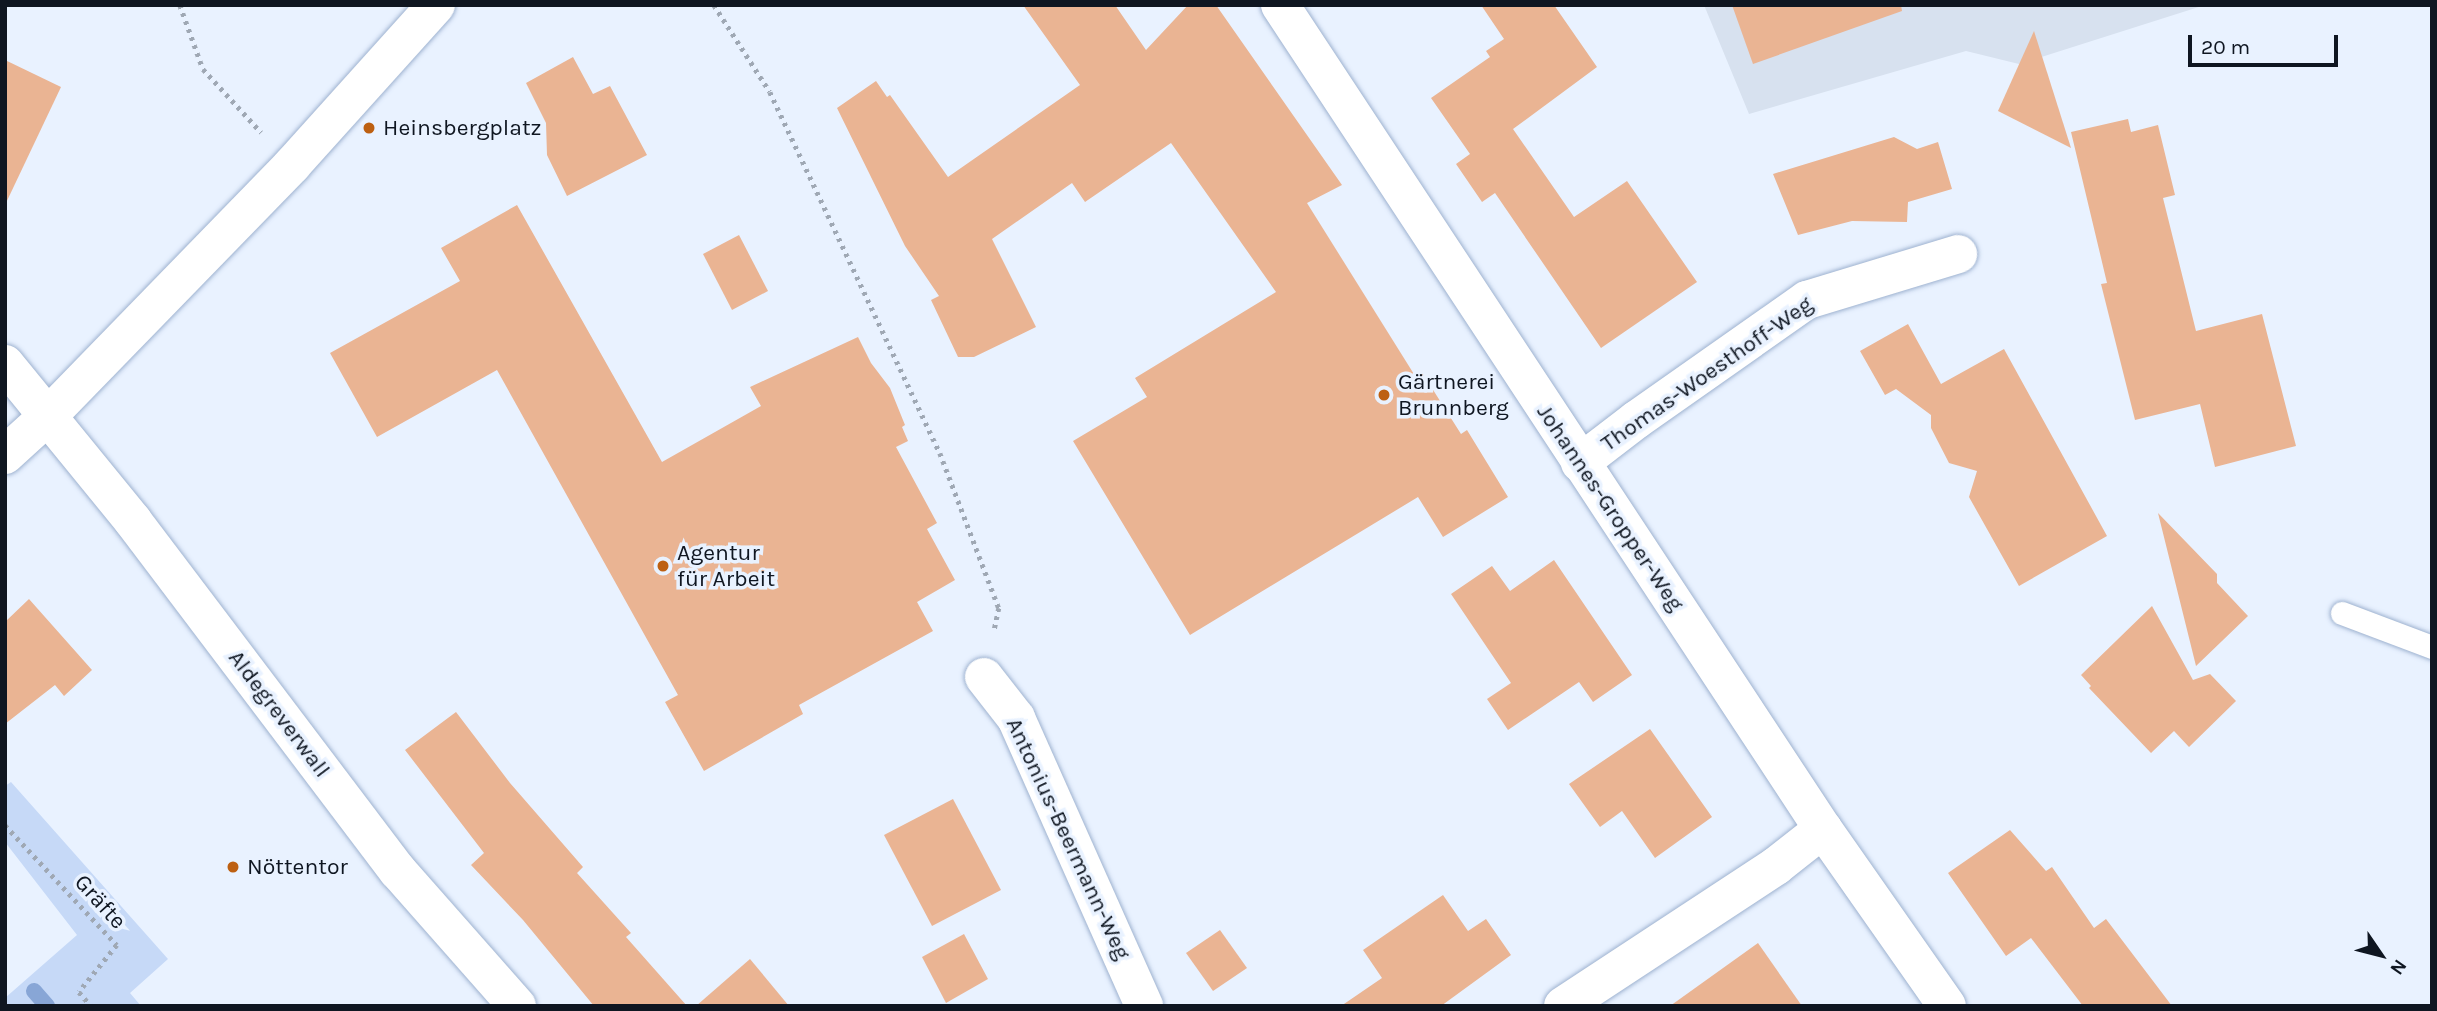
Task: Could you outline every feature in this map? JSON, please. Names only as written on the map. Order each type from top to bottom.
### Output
[{"type":"street","points":[[5,455],[49,415],[292,165],[436,5]]},
{"type":"street","name":"Johannes-Gropper-Weg","points":[[1280,5],[1580,463],[1824,829],[1947,1006]]},
{"type":"street","name":"Thomas-Woesthoff-Weg","points":[[1580,463],[1636,420],[1807,300],[1958,254]]},
{"type":"street","name":"Aldegreverwall","points":[[5,364],[133,521],[398,871],[517,1006]]},
{"type":"street","name":"Antonius-Beermann-Weg","points":[[984,677],[1016,718],[1144,1006]]},
{"type":"street","points":[[1563,1006],[1776,866],[1824,829]]},
{"type":"lane","points":[[2342,612],[2432,647]]},
{"type":"path","points":[[180,5],[203,69],[292,165]]},
{"type":"path","points":[[714,5],[770,92],[940,453],[999,608],[984,677]]},
{"type":"path","name":"Gräfte","points":[[5,825],[117,945],[79,992],[91,1006]]},
{"type":"shaded area","points":[[1704,5],[2205,5],[2019,64],[1966,51],[1749,114]]},
{"type":"shaded area","points":[[11,782],[168,959],[130,993],[141,1006],[5,1006],[5,998],[77,935],[5,842],[5,786]]},
{"type":"building","points":[[1023,5],[1115,5],[1146,50],[1188,5],[1216,5],[1342,185],[1307,203],[1417,379],[1423,374],[1461,434],[1467,430],[1508,497],[1443,537],[1418,497],[1190,635],[1073,441],[1147,397],[1135,378],[1276,292],[1171,143],[1085,202],[1072,183],[992,239],[1036,327],[974,357],[958,357],[931,300],[939,296],[905,246],[837,108],[876,81],[887,97],[890,95],[948,177],[1080,85]]},
{"type":"building","points":[[1481,5],[1554,5],[1597,67],[1513,129],[1574,217],[1627,181],[1697,282],[1601,348],[1495,193],[1482,202],[1456,164],[1470,154],[1431,98],[1490,57],[1486,51],[1504,39]]},
{"type":"building","points":[[1732,5],[1901,5],[1902,11],[1753,64]]},
{"type":"building","points":[[2034,31],[2071,148],[1998,111]]},
{"type":"building","points":[[573,57],[593,94],[610,86],[647,155],[567,196],[547,155],[546,123],[526,83]]},
{"type":"building","points":[[5,60],[61,87],[5,205]]},
{"type":"building","points":[[2128,119],[2131,132],[2158,125],[2175,195],[2163,198],[2196,331],[2262,314],[2296,446],[2215,467],[2200,404],[2135,420],[2101,284],[2107,283],[2071,132]]},
{"type":"building","points":[[1894,137],[1917,149],[1938,142],[1952,189],[1908,202],[1907,222],[1852,221],[1798,235],[1773,174]]},
{"type":"building","points":[[517,205],[662,462],[761,406],[750,387],[858,337],[871,363],[890,388],[905,425],[902,427],[908,441],[896,447],[937,523],[927,529],[955,580],[917,602],[933,631],[799,705],[803,714],[704,771],[665,702],[678,695],[497,370],[377,437],[330,353],[460,281],[441,248]]},
{"type":"building","points":[[739,235],[768,291],[732,310],[703,254]]},
{"type":"building","points":[[1908,324],[1941,384],[2004,349],[2107,536],[2019,586],[1969,497],[1977,471],[1949,463],[1931,428],[1931,415],[1896,389],[1885,395],[1860,351]]},
{"type":"building","points":[[2158,513],[2217,574],[2217,583],[2248,616],[2196,666]]},
{"type":"building","points":[[1554,560],[1632,675],[1593,702],[1579,682],[1508,730],[1487,699],[1511,683],[1451,594],[1492,566],[1510,591]]},
{"type":"building","points":[[29,599],[92,670],[64,696],[55,685],[5,724],[5,622]]},
{"type":"building","points":[[2152,606],[2193,680],[2210,674],[2236,701],[2189,747],[2174,731],[2151,753],[2089,688],[2091,686],[2081,675]]},
{"type":"building","points":[[456,712],[510,783],[583,867],[577,873],[631,933],[626,937],[687,1006],[594,1006],[523,920],[471,865],[484,853],[405,750]]},
{"type":"building","points":[[1650,729],[1712,817],[1655,858],[1622,811],[1600,827],[1569,784]]},
{"type":"building","points":[[953,799],[1001,890],[932,926],[884,835]]},
{"type":"building","points":[[2010,830],[2046,871],[2052,867],[2094,928],[2106,919],[2172,1006],[2083,1006],[2031,938],[2006,956],[1948,873]]},
{"type":"building","points":[[1443,895],[1468,931],[1486,919],[1511,955],[1441,1006],[1341,1006],[1382,978],[1363,950]]},
{"type":"building","points":[[1220,930],[1247,968],[1213,991],[1186,953]]},
{"type":"building","points":[[964,934],[988,979],[946,1003],[922,957]]},
{"type":"building","points":[[1758,943],[1802,1006],[1670,1006]]},
{"type":"building","points":[[750,959],[789,1006],[696,1006]]},
{"type":"waterway","points":[[34,991],[47,1006]]},
{"type":"place","name":"Heinsbergplatz","points":[[369,128]]},
{"type":"place","name":"Gärtnerei Brunnberg","points":[[1384,395]]},
{"type":"place","name":"Agentur für Arbeit","points":[[663,566]]},
{"type":"place","name":"Nöttentor","points":[[233,867]]}]
